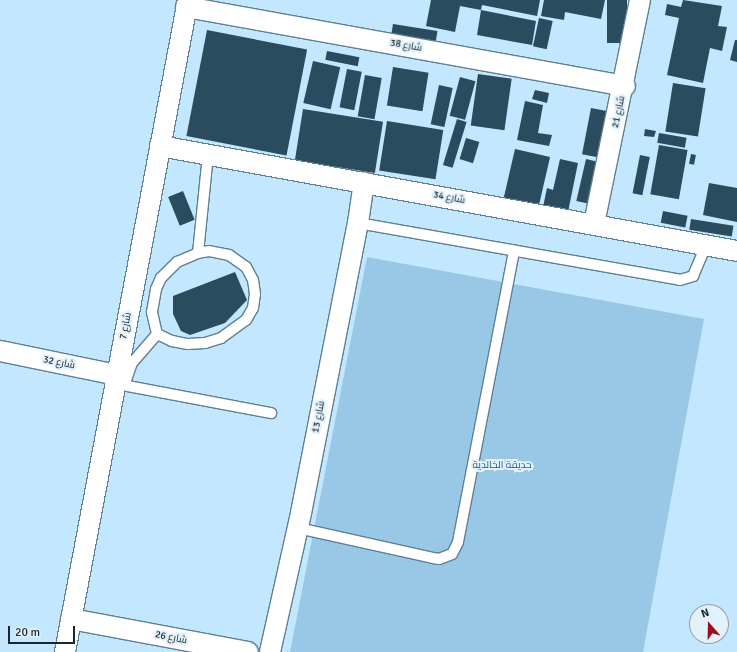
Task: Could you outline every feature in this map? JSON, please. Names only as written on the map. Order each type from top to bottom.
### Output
[{"type":"street","name":"شارع 21","points":[[594,224],[625,86],[640,0]]},
{"type":"street","name":"شارع 38","points":[[187,4],[625,86]]},
{"type":"street","name":"شارع 7","points":[[65,652],[119,381],[160,146],[187,4]]},
{"type":"street","name":"شارع 34","points":[[160,146],[737,250]]},
{"type":"street","name":"شارع 13","points":[[270,652],[298,528],[358,224],[364,182]]},
{"type":"street","name":"شارع 32","points":[[0,351],[119,381]]},
{"type":"street","name":"شارع 26","points":[[71,619],[248,652]]},
{"type":"lane","points":[[198,253],[208,155]]},
{"type":"lane","points":[[358,224],[685,280],[695,272],[706,245]]},
{"type":"lane","points":[[298,528],[439,560],[452,554],[458,542],[514,250]]},
{"type":"lane","points":[[209,251],[229,255],[246,268],[252,280],[255,294],[253,308],[246,320],[236,330],[221,338],[205,343],[177,342],[157,334],[152,312],[156,289],[161,278],[177,262],[198,253],[209,251]]},
{"type":"lane","points":[[157,334],[132,363],[119,381],[271,413]]},
{"type":"green space","name":"حديقة الخالدية","points":[[367,257],[704,319],[643,652],[290,652]]},
{"type":"building","points":[[431,0],[540,0],[537,16],[482,5],[481,10],[460,6],[455,32],[426,26]]},
{"type":"building","points":[[544,0],[605,0],[601,19],[565,12],[564,20],[541,16]]},
{"type":"building","points":[[607,0],[627,0],[627,43],[607,43]]},
{"type":"building","points":[[683,0],[722,6],[718,26],[727,27],[722,51],[710,48],[703,83],[667,75],[679,18],[665,15],[667,4],[681,7]]},
{"type":"building","points":[[481,10],[536,21],[532,45],[477,35]]},
{"type":"building","points":[[539,18],[553,21],[547,49],[533,46]]},
{"type":"building","points":[[393,24],[437,31],[436,42],[391,35]]},
{"type":"building","points":[[207,30],[307,49],[287,155],[186,136]]},
{"type":"building","points":[[735,40],[737,40],[737,62],[730,60]]},
{"type":"building","points":[[327,51],[359,57],[358,66],[325,60]]},
{"type":"building","points":[[313,61],[340,67],[331,109],[303,103]]},
{"type":"building","points":[[393,67],[429,73],[422,111],[387,106]]},
{"type":"building","points":[[347,69],[362,72],[354,110],[340,107]]},
{"type":"building","points":[[478,74],[512,79],[504,130],[471,125]]},
{"type":"building","points":[[365,75],[382,78],[374,119],[358,116]]},
{"type":"building","points":[[460,77],[475,81],[465,120],[450,116]]},
{"type":"building","points":[[673,83],[706,88],[698,137],[665,131]]},
{"type":"building","points":[[439,85],[453,88],[444,127],[431,124]]},
{"type":"building","points":[[535,90],[549,93],[547,103],[532,99]]},
{"type":"building","points":[[525,101],[543,105],[538,133],[552,135],[549,146],[517,140]]},
{"type":"building","points":[[591,108],[607,111],[598,157],[582,154]]},
{"type":"building","points":[[303,109],[383,122],[375,173],[295,160]]},
{"type":"building","points":[[457,119],[467,122],[453,168],[443,165]]},
{"type":"building","points":[[387,121],[443,130],[435,179],[379,170]]},
{"type":"building","points":[[645,129],[656,131],[654,137],[644,136]]},
{"type":"building","points":[[659,133],[687,138],[685,148],[657,143]]},
{"type":"building","points":[[466,138],[479,142],[473,163],[460,159]]},
{"type":"building","points":[[659,145],[688,150],[679,199],[650,194]]},
{"type":"building","points":[[515,149],[550,157],[539,206],[504,198]]},
{"type":"building","points":[[691,154],[696,155],[694,165],[689,164]]},
{"type":"building","points":[[640,155],[650,157],[642,195],[633,193]]},
{"type":"building","points":[[560,159],[578,163],[568,212],[543,207],[547,188],[553,190]]},
{"type":"building","points":[[586,159],[599,162],[589,204],[576,201]]},
{"type":"building","points":[[709,183],[737,188],[737,222],[703,215]]},
{"type":"building","points":[[183,191],[195,220],[180,226],[168,197]]},
{"type":"building","points":[[663,211],[688,216],[685,228],[661,223]]},
{"type":"building","points":[[691,219],[733,226],[732,237],[689,230]]},
{"type":"building","points":[[235,272],[247,300],[225,323],[190,335],[181,331],[173,314],[173,296]]}]
